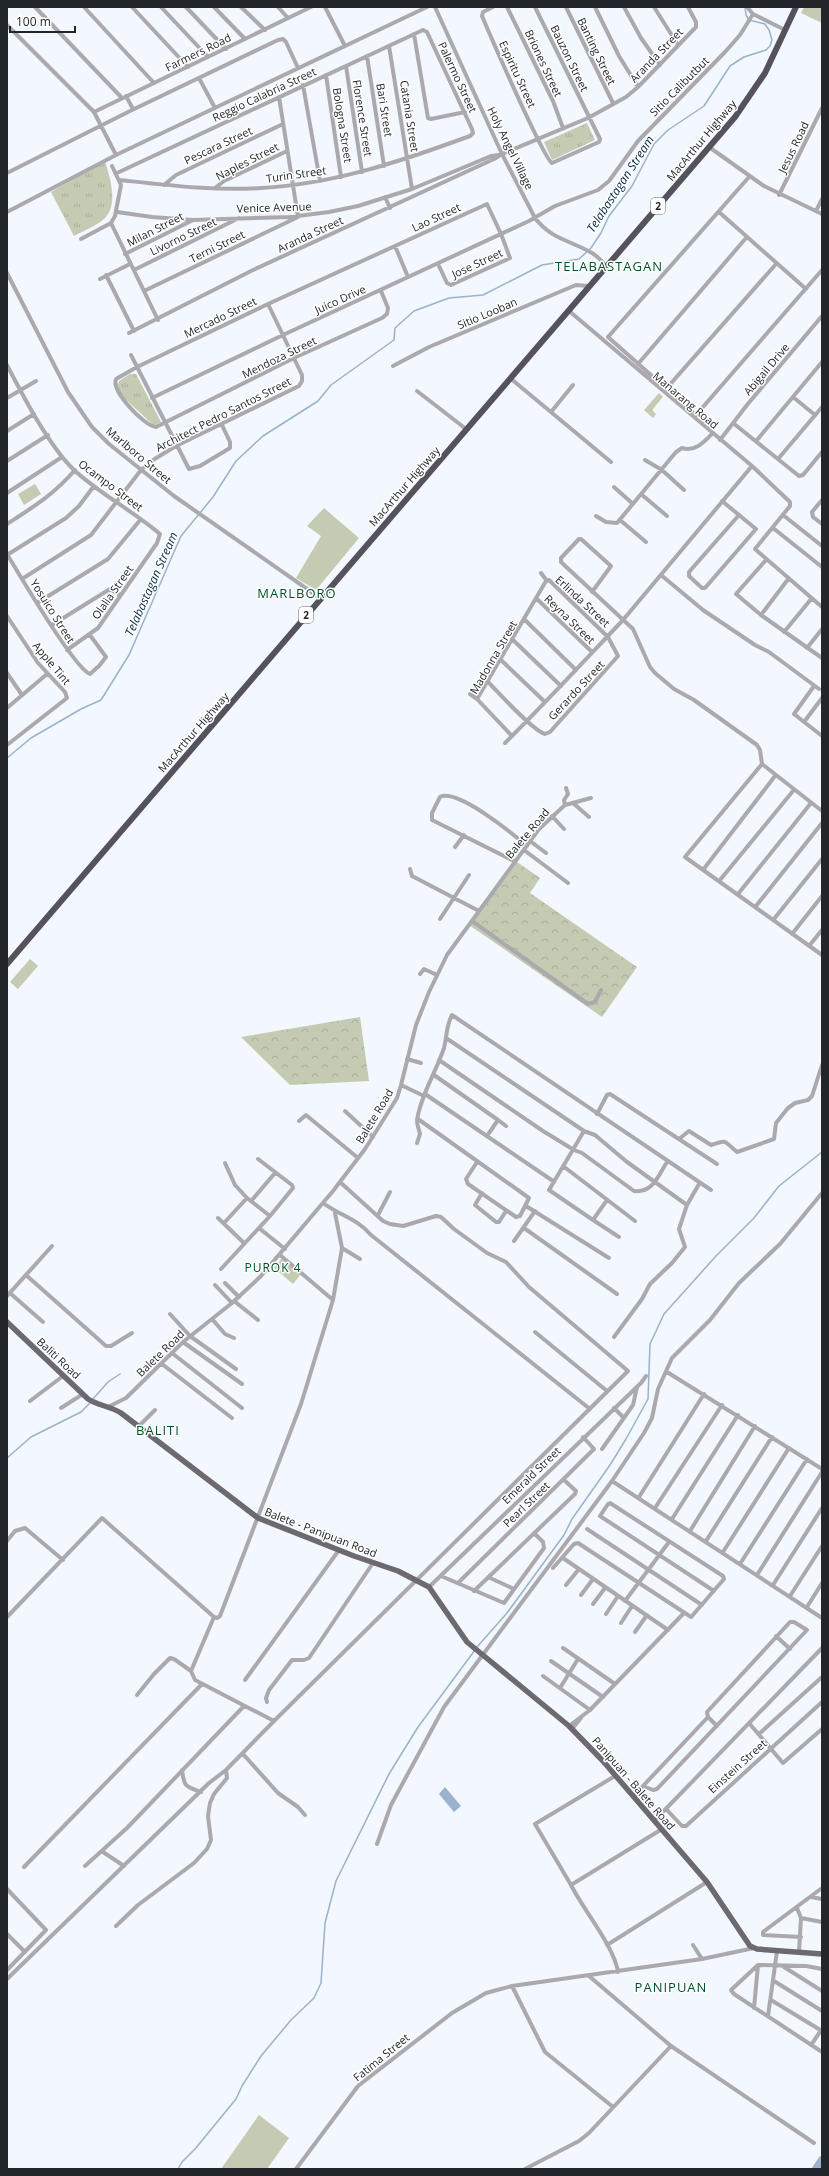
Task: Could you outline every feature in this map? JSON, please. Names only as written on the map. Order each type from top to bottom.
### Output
[{"type":"highway","name":"MacArthur Highway","points":[[7,964],[740,111],[759,83],[796,7]]},
{"type":"main road","name":"Baliti Road","points":[[7,1322],[88,1399],[97,1404]]},
{"type":"main road","name":"Balete - Panipuan Road","points":[[97,1404],[110,1406],[139,1426],[258,1518],[418,1580],[429,1587],[467,1642],[477,1651]]},
{"type":"main road","name":"Panipuan - Balete Road","points":[[477,1651],[572,1726],[655,1820],[707,1882],[747,1942],[754,1948]]},
{"type":"main road","points":[[754,1948],[822,1954]]},
{"type":"street","points":[[35,7],[124,97],[133,109]]},
{"type":"street","points":[[84,7],[154,83]]},
{"type":"street","points":[[132,7],[188,67]]},
{"type":"street","points":[[161,7],[208,57]]},
{"type":"street","points":[[186,7],[226,49]]},
{"type":"street","points":[[214,7],[245,39]]},
{"type":"street","points":[[241,7],[264,30]]},
{"type":"street","points":[[278,7],[288,18]]},
{"type":"street","points":[[298,7],[302,11]]},
{"type":"street","name":"Farmers Road","points":[[94,112],[311,7]]},
{"type":"street","points":[[325,7],[345,46]]},
{"type":"street","points":[[7,211],[116,155],[427,7]]},
{"type":"street","name":"Holy Angel Village","points":[[436,7],[501,154],[535,218],[542,227],[554,237],[583,248],[593,254],[606,266]]},
{"type":"street","name":"Espiritu Street","points":[[493,7],[482,12],[482,16],[538,139]]},
{"type":"street","name":"Briones Street","points":[[508,7],[553,101],[563,128]]},
{"type":"street","name":"Bauzon Street","points":[[535,7],[588,118],[599,136],[599,142],[552,163],[548,161],[538,139]]},
{"type":"street","name":"Banting Street","points":[[566,7],[613,103]]},
{"type":"street","points":[[595,7],[619,56],[638,87]]},
{"type":"street","points":[[624,7],[641,38],[660,65]]},
{"type":"street","points":[[654,7],[678,45]]},
{"type":"street","name":"Aranda Street","points":[[129,333],[158,320],[253,270],[390,208],[501,154],[588,118],[626,97],[660,65],[696,27],[696,22],[688,7]]},
{"type":"street","points":[[748,7],[752,16],[785,30]]},
{"type":"street","name":"Sitio Calibutbut","points":[[535,218],[554,206],[598,190],[603,186],[638,141],[716,62],[740,35],[752,16]]},
{"type":"street","points":[[7,25],[94,112],[116,155]]},
{"type":"street","name":"Reggio Calabria Street","points":[[117,173],[420,31]]},
{"type":"street","name":"Palermo Street","points":[[420,31],[427,32],[465,112],[473,133],[470,136]]},
{"type":"street","points":[[414,34],[428,118],[431,119],[465,112]]},
{"type":"street","points":[[7,173],[133,109],[283,39],[298,68]]},
{"type":"street","name":"Catania Street","points":[[389,46],[412,189]]},
{"type":"street","name":"Bari Street","points":[[367,56],[384,166]]},
{"type":"street","name":"Florence Street","points":[[346,66],[362,172]]},
{"type":"street","name":"Bologna Street","points":[[326,75],[341,177]]},
{"type":"street","points":[[199,78],[215,108]]},
{"type":"street","points":[[303,85],[320,181]]},
{"type":"street","points":[[279,97],[298,217]]},
{"type":"street","name":"Jesus Road","points":[[780,195],[822,108]]},
{"type":"street","name":"Pescara Street","points":[[164,185],[176,175],[283,124]]},
{"type":"street","name":"Turin Street","points":[[119,180],[164,185],[215,188],[262,188],[292,185],[341,177],[384,166],[470,136]]},
{"type":"street","points":[[709,147],[749,177],[780,195],[822,214]]},
{"type":"street","name":"Naples Street","points":[[215,188],[224,181],[287,151]]},
{"type":"street","name":"Aranda Street","points":[[429,183],[491,156],[501,154]]},
{"type":"street","points":[[81,239],[111,224],[117,212],[120,200],[119,180],[117,173],[112,166]]},
{"type":"street","points":[[749,177],[608,338],[696,415],[822,270]]},
{"type":"street","name":"Venice Avenue","points":[[117,212],[152,217],[193,220],[241,217],[298,217],[358,206],[429,183]]},
{"type":"street","points":[[412,189],[418,194]]},
{"type":"street","points":[[385,197],[390,208]]},
{"type":"street","points":[[816,211],[822,199]]},
{"type":"street","name":"Lao Street","points":[[395,246],[486,204],[501,234]]},
{"type":"street","points":[[719,212],[746,238],[806,289]]},
{"type":"street","name":"Livorno Street","points":[[134,270],[241,217]]},
{"type":"street","name":"Terni Street","points":[[144,292],[298,217]]},
{"type":"street","name":"Juico Drive","points":[[152,398],[283,335],[535,218]]},
{"type":"street","name":"Milan Street","points":[[125,254],[193,220]]},
{"type":"street","points":[[111,224],[158,320]]},
{"type":"street","name":"Jose Street","points":[[438,264],[447,283],[451,285],[509,259],[511,256],[501,234]]},
{"type":"street","points":[[638,364],[746,238]]},
{"type":"street","points":[[395,246],[408,278]]},
{"type":"street","name":"Mercado Street","points":[[156,427],[148,424],[141,418],[118,393],[115,387],[116,379],[137,367],[268,304],[395,246]]},
{"type":"street","points":[[100,279],[130,264]]},
{"type":"street","points":[[666,389],[776,264]]},
{"type":"street","name":"Marlboro Street","points":[[7,273],[68,392],[84,416],[109,444],[195,512],[320,598]]},
{"type":"street","points":[[106,275],[134,331]]},
{"type":"street","name":"Sitio Looban","points":[[394,366],[429,348],[576,284],[589,286]]},
{"type":"street","name":"Mendoza Street","points":[[156,427],[294,358],[385,316],[388,308],[381,290]]},
{"type":"street","name":"Architect Pedro Santos Street","points":[[22,579],[91,535],[148,463],[176,446],[222,425],[299,386],[302,378],[268,304]]},
{"type":"street","name":"Manarang Road","points":[[568,310],[712,434],[752,466],[791,504],[783,515]]},
{"type":"street","name":"Abigail Drive","points":[[720,440],[822,316]]},
{"type":"street","points":[[131,355],[164,424],[188,467],[194,468],[230,448],[230,442],[222,425]]},
{"type":"street","points":[[757,440],[822,362]]},
{"type":"street","name":"Ocampo Street","points":[[7,365],[34,414],[62,457],[94,486],[160,534]]},
{"type":"street","points":[[510,378],[611,462]]},
{"type":"street","points":[[7,398],[36,381]]},
{"type":"street","points":[[551,412],[573,385]]},
{"type":"street","points":[[417,391],[466,429]]},
{"type":"street","points":[[793,397],[815,415]]},
{"type":"street","points":[[778,459],[822,407]]},
{"type":"street","points":[[7,431],[34,414]]},
{"type":"street","points":[[733,423],[757,440],[800,476],[822,452]]},
{"type":"street","points":[[596,516],[602,521],[610,523],[620,520],[680,449],[692,450],[701,445],[712,434]]},
{"type":"street","points":[[7,461],[48,435]]},
{"type":"street","points":[[7,493],[62,457]]},
{"type":"street","points":[[645,460],[662,470],[684,490]]},
{"type":"street","points":[[505,742],[528,721],[592,652],[608,637],[752,466]]},
{"type":"street","points":[[7,524],[50,497],[75,470]]},
{"type":"street","points":[[7,554],[66,518],[79,506],[94,486]]},
{"type":"street","points":[[614,487],[633,504]]},
{"type":"street","points":[[641,494],[667,516]]},
{"type":"street","points":[[822,500],[812,512],[813,517],[822,524]]},
{"type":"street","points":[[722,501],[739,515],[756,530],[705,588],[702,588],[689,576],[689,572],[739,515]]},
{"type":"street","points":[[822,546],[783,515],[755,547],[755,551],[822,607]]},
{"type":"street","points":[[37,603],[108,559],[141,519]]},
{"type":"street","points":[[620,520],[646,542]]},
{"type":"street","points":[[773,528],[822,567]]},
{"type":"street","name":"Olalia Street","points":[[67,650],[98,628],[157,543],[160,534]]},
{"type":"street","points":[[592,592],[611,566],[581,539],[579,539],[561,558],[561,562],[592,592],[633,629],[650,667],[655,673],[674,689],[694,700],[757,745],[760,750],[762,764],[793,790],[822,811]]},
{"type":"street","name":"Yosuico Street","points":[[7,554],[67,650],[81,667],[90,674],[106,657],[90,635]]},
{"type":"street","points":[[766,560],[736,594],[761,615],[822,658]]},
{"type":"street","name":"Erlinda Street","points":[[541,573],[546,581],[549,580],[608,637]]},
{"type":"street","points":[[661,575],[703,610],[755,645],[769,652],[819,689]]},
{"type":"street","points":[[761,615],[789,578]]},
{"type":"street","name":"Madonna Street","points":[[512,736],[477,699],[525,620],[546,581]]},
{"type":"street","points":[[52,625],[110,590],[120,595]]},
{"type":"street","points":[[784,632],[812,598]]},
{"type":"street","name":"Reyna Street","points":[[537,599],[592,652]]},
{"type":"street","name":"Apple Tint","points":[[7,616],[47,674],[64,692],[67,698],[7,745]]},
{"type":"street","points":[[525,620],[576,670]]},
{"type":"street","points":[[807,648],[822,630]]},
{"type":"street","name":"Gerardo Street","points":[[528,721],[542,733],[550,732],[618,658],[617,652],[608,637]]},
{"type":"street","points":[[512,640],[560,686]]},
{"type":"street","points":[[501,660],[545,702]]},
{"type":"street","points":[[7,673],[22,696]]},
{"type":"street","points":[[7,708],[47,674]]},
{"type":"street","points":[[488,682],[528,721]]},
{"type":"street","points":[[814,686],[794,712],[822,736]]},
{"type":"street","points":[[470,694],[477,699]]},
{"type":"street","points":[[804,722],[822,698]]},
{"type":"street","points":[[762,764],[686,856],[686,859],[720,880],[822,955]]},
{"type":"street","points":[[703,870],[776,776]]},
{"type":"street","points":[[565,805],[564,800],[568,794],[566,788]]},
{"type":"street","points":[[720,880],[793,790]]},
{"type":"street","points":[[514,861],[432,820],[434,807],[441,796],[449,796],[471,806],[497,822],[527,846]]},
{"type":"street","name":"Balete Road","points":[[110,1406],[126,1398],[183,1342],[212,1320],[239,1296],[280,1255],[340,1182],[373,1137],[394,1103],[401,1086],[416,1025],[437,975],[448,955],[514,861],[552,816],[565,805],[591,798]]},
{"type":"street","points":[[738,894],[811,802]]},
{"type":"street","points":[[573,803],[589,818]]},
{"type":"street","points":[[552,816],[564,829]]},
{"type":"street","points":[[756,906],[822,823]]},
{"type":"street","points":[[455,847],[464,836]]},
{"type":"street","points":[[530,841],[546,853]]},
{"type":"street","points":[[524,850],[568,883]]},
{"type":"street","points":[[774,919],[822,859]]},
{"type":"street","points":[[410,869],[412,876],[453,899],[479,911]]},
{"type":"street","points":[[440,920],[469,875]]},
{"type":"street","points":[[792,934],[822,896]]},
{"type":"street","points":[[472,921],[588,1004],[594,1002],[601,990]]},
{"type":"street","points":[[809,946],[822,930]]},
{"type":"street","points":[[420,974],[424,969],[437,975]]},
{"type":"street","points":[[417,1143],[420,1134],[417,1127],[418,1119],[424,1095],[434,1075],[446,1038],[447,1024],[452,1015],[699,1184],[711,1190]]},
{"type":"street","points":[[446,1038],[584,1130],[595,1135],[627,1162],[687,1205]]},
{"type":"street","points":[[407,1059],[422,1063]]},
{"type":"street","points":[[439,1060],[574,1150],[582,1153],[634,1192],[641,1192],[649,1189],[667,1162]]},
{"type":"street","points":[[679,1139],[689,1131],[711,1145],[719,1141],[725,1142],[737,1152],[774,1139],[776,1123],[788,1108],[795,1103],[808,1100],[812,1096],[822,1065]]},
{"type":"street","points":[[434,1075],[506,1126]]},
{"type":"street","points":[[401,1086],[424,1095],[553,1181]]},
{"type":"street","points":[[597,1114],[607,1095],[610,1094],[717,1164]]},
{"type":"street","points":[[345,1111],[373,1137]]},
{"type":"street","points":[[299,1120],[306,1115],[358,1158]]},
{"type":"street","points":[[418,1119],[529,1198],[526,1206],[518,1218],[506,1211],[467,1182],[477,1162]]},
{"type":"street","points":[[487,1136],[498,1120]]},
{"type":"street","points":[[584,1130],[574,1150],[562,1166],[549,1190],[619,1237]]},
{"type":"street","points":[[221,1268],[270,1216],[293,1186],[258,1159]]},
{"type":"street","points":[[225,1163],[235,1185],[247,1198],[252,1200],[270,1216]]},
{"type":"street","points":[[562,1166],[635,1220]]},
{"type":"street","points":[[252,1200],[275,1173]]},
{"type":"street","points":[[7,1979],[201,1792],[243,1754],[274,1721],[418,1580],[608,1390],[620,1380],[628,1370],[529,1287],[506,1262],[487,1253],[454,1229],[441,1217],[436,1216],[403,1226],[390,1224],[383,1221],[378,1214],[340,1182]]},
{"type":"street","points":[[614,1337],[642,1299],[650,1284],[672,1263],[685,1247],[678,1229],[687,1205],[699,1184]]},
{"type":"street","points":[[378,1214],[390,1192]]},
{"type":"street","points":[[482,1193],[475,1205],[496,1222],[499,1222],[506,1211]]},
{"type":"street","points":[[377,1844],[391,1805],[444,1707],[482,1655],[515,1615],[612,1481],[644,1434],[652,1418],[658,1389],[667,1372],[672,1358],[710,1320],[744,1278],[780,1244],[822,1193]]},
{"type":"street","points":[[224,1223],[247,1198]]},
{"type":"street","points":[[593,1220],[607,1200]]},
{"type":"street","points":[[323,1203],[335,1213],[359,1223],[371,1235],[590,1409]]},
{"type":"street","points":[[526,1206],[609,1258]]},
{"type":"street","points":[[514,1241],[535,1211]]},
{"type":"street","points":[[7,1617],[103,1519],[214,1617],[218,1618],[221,1614],[301,1404],[333,1300],[339,1273],[342,1248],[335,1213]]},
{"type":"street","points":[[218,1218],[244,1243]]},
{"type":"street","points":[[259,1228],[285,1249]]},
{"type":"street","points":[[524,1228],[617,1294]]},
{"type":"street","points":[[43,1322],[8,1295],[52,1246]]},
{"type":"street","points":[[342,1248],[360,1259]]},
{"type":"street","points":[[280,1255],[333,1300]]},
{"type":"street","points":[[26,1275],[106,1346],[111,1346],[132,1333]]},
{"type":"street","points":[[225,1283],[239,1296]]},
{"type":"street","points":[[215,1285],[232,1302],[258,1320]]},
{"type":"street","points":[[170,1314],[190,1336],[236,1369]]},
{"type":"street","points":[[212,1320],[225,1334],[234,1338]]},
{"type":"street","points":[[535,1332],[608,1390]]},
{"type":"street","points":[[183,1342],[242,1384]]},
{"type":"street","points":[[172,1353],[242,1408]]},
{"type":"street","points":[[162,1364],[232,1418]]},
{"type":"street","points":[[667,1372],[738,1415],[822,1470],[757,1575]]},
{"type":"street","points":[[30,1401],[63,1376]]},
{"type":"street","name":"Emerald Street","points":[[429,1587],[637,1387],[646,1376]]},
{"type":"street","points":[[602,1449],[633,1405],[637,1387]]},
{"type":"street","points":[[61,1408],[83,1394]]},
{"type":"street","points":[[639,1497],[704,1394]]},
{"type":"street","points":[[655,1508],[722,1405]]},
{"type":"street","points":[[614,1408],[624,1418]]},
{"type":"street","points":[[139,1426],[155,1410]]},
{"type":"street","points":[[672,1519],[738,1415]]},
{"type":"street","points":[[690,1530],[755,1426]]},
{"type":"street","points":[[706,1541],[772,1437]]},
{"type":"street","name":"Pearl Street","points":[[458,1583],[594,1449],[583,1438]]},
{"type":"street","points":[[723,1552],[789,1448]]},
{"type":"street","points":[[740,1564],[807,1459]]},
{"type":"street","points":[[474,1591],[575,1494],[576,1491],[564,1480]]},
{"type":"street","points":[[612,1481],[822,1616]]},
{"type":"street","points":[[553,1568],[574,1544],[578,1543],[684,1613],[692,1616],[714,1591],[724,1579],[723,1576],[610,1503],[600,1514],[600,1516],[714,1591]]},
{"type":"street","points":[[773,1585],[822,1508]]},
{"type":"street","points":[[7,1541],[15,1530],[25,1528],[63,1560]]},
{"type":"street","points":[[587,1529],[702,1604]]},
{"type":"street","points":[[441,1576],[504,1603],[544,1548],[543,1542],[534,1533]]},
{"type":"street","points":[[625,1601],[669,1542]]},
{"type":"street","points":[[790,1596],[822,1546]]},
{"type":"street","points":[[245,1680],[339,1550]]},
{"type":"street","points":[[563,1558],[668,1630]]},
{"type":"street","points":[[267,1702],[266,1694],[292,1660],[304,1660],[309,1658],[373,1563]]},
{"type":"street","points":[[566,1586],[579,1569]]},
{"type":"street","points":[[488,1577],[514,1588]]},
{"type":"street","points":[[581,1595],[593,1579]]},
{"type":"street","points":[[807,1607],[822,1584]]},
{"type":"street","points":[[593,1604],[605,1588]]},
{"type":"street","points":[[606,1614],[618,1596]]},
{"type":"street","points":[[621,1622],[632,1606]]},
{"type":"street","points":[[572,1726],[603,1697],[684,1613]]},
{"type":"street","points":[[635,1632],[647,1615]]},
{"type":"street","points":[[190,1671],[214,1617]]},
{"type":"street","points":[[643,1786],[653,1790],[657,1789],[808,1631],[806,1629],[792,1621],[776,1636],[707,1712],[708,1717],[717,1726]]},
{"type":"street","points":[[776,1636],[790,1649]]},
{"type":"street","points":[[563,1648],[615,1684]]},
{"type":"street","points":[[655,1820],[822,1648]]},
{"type":"street","points":[[137,1695],[168,1659],[174,1659],[190,1671],[195,1680],[274,1721]]},
{"type":"street","points":[[560,1688],[578,1659]]},
{"type":"street","points":[[551,1661],[603,1697]]},
{"type":"street","points":[[543,1676],[590,1710]]},
{"type":"street","points":[[759,1734],[822,1677]]},
{"type":"street","points":[[24,1867],[202,1684]]},
{"type":"street","name":"Einstein Street","points":[[666,1808],[682,1826],[686,1826],[822,1702]]},
{"type":"street","points":[[85,1866],[103,1852],[244,1706]]},
{"type":"street","points":[[634,1796],[708,1717]]},
{"type":"street","points":[[749,1724],[772,1748],[781,1762],[784,1762],[822,1729]]},
{"type":"street","points":[[243,1754],[278,1794],[298,1806],[305,1815]]},
{"type":"street","points":[[182,1770],[183,1782],[186,1786],[201,1792]]},
{"type":"street","points":[[116,1926],[138,1905],[194,1863],[207,1849],[211,1840],[208,1810],[214,1794],[227,1778],[226,1770]]},
{"type":"street","points":[[615,1776],[535,1824],[580,1902],[607,1945],[617,1963],[618,1972]]},
{"type":"street","points":[[571,1885],[662,1829]]},
{"type":"street","points":[[103,1852],[124,1866]]},
{"type":"street","points":[[607,1945],[707,1882]]},
{"type":"street","points":[[800,1937],[764,1936],[763,1932],[822,1888]]},
{"type":"street","points":[[7,1889],[45,1928],[45,1932],[7,1970]]},
{"type":"street","points":[[811,1897],[822,1900]]},
{"type":"street","points":[[797,1908],[801,1918],[799,1952]]},
{"type":"street","points":[[801,1918],[822,1922]]},
{"type":"street","points":[[7,1934],[25,1952]]},
{"type":"street","points":[[693,1945],[702,1959]]},
{"type":"street","name":"Fatima Street","points":[[296,2169],[358,2086],[452,2013],[477,1997],[512,1986],[702,1959],[754,1948]]},
{"type":"street","points":[[768,2016],[777,1951]]},
{"type":"street","points":[[754,2008],[758,1965]]},
{"type":"street","points":[[822,1969],[806,1966],[784,1967],[758,1965],[731,1990],[732,1993],[754,2008],[822,2052]]},
{"type":"street","points":[[784,1967],[822,1992]]},
{"type":"street","points":[[589,1976],[671,2046],[814,2143]]},
{"type":"street","points":[[774,1981],[822,2011]]},
{"type":"street","points":[[512,1986],[545,2052],[614,2107]]},
{"type":"street","points":[[771,2000],[822,2030],[811,2045]]},
{"type":"street","points":[[525,2169],[579,2141],[589,2133],[671,2046]]},
{"type":"green space","points":[[804,7],[822,7],[822,23],[801,13]]},
{"type":"green space","points":[[587,123],[595,140],[552,160],[544,142]]},
{"type":"green space","points":[[105,161],[112,191],[109,213],[97,224],[74,236],[51,192]]},
{"type":"green space","points":[[130,374],[136,374],[161,422],[155,425],[152,424],[121,395],[118,385],[119,381]]},
{"type":"green space","points":[[659,393],[663,397],[652,410],[656,414],[653,418],[644,410]]},
{"type":"green space","points":[[35,484],[41,494],[24,505],[18,494]]},
{"type":"green space","points":[[324,508],[359,538],[316,590],[296,578],[321,536],[307,526]]},
{"type":"green space","points":[[514,860],[540,878],[530,893],[637,967],[602,1017],[469,925]]},
{"type":"green space","points":[[30,959],[38,966],[18,989],[10,982]]},
{"type":"green space","points":[[360,1017],[369,1081],[290,1085],[241,1037]]},
{"type":"green space","points":[[282,1258],[301,1274],[293,1284],[274,1268]]},
{"type":"green space","points":[[259,2115],[289,2138],[267,2169],[221,2169]]},
{"type":"water","points":[[445,1787],[461,1806],[454,1812],[439,1794]]},
{"type":"waterway","name":"Telabastagan Stream","points":[[7,758],[31,738],[81,709],[101,700],[129,655],[181,536],[213,497],[236,461],[263,436],[318,401],[331,385],[394,340],[395,328],[414,311],[449,298],[483,295],[542,265],[579,259],[591,248],[601,233],[609,216],[632,186],[654,144],[668,130],[704,106],[730,66],[744,57],[766,50],[770,46],[772,40],[769,30],[765,24],[749,20],[746,15],[745,7]]},
{"type":"waterway","points":[[477,1647],[507,1613],[564,1535],[572,1519],[610,1465],[626,1439],[648,1399],[650,1344],[664,1314],[716,1256],[754,1218],[779,1186],[822,1152]]},
{"type":"waterway","points":[[92,1400],[108,1382],[120,1374]]},
{"type":"waterway","points":[[7,1458],[31,1437],[81,1412],[90,1403]]},
{"type":"waterway","points":[[178,2169],[182,2162],[195,2149],[236,2099],[242,2086],[261,2056],[291,2020],[314,1998],[321,1983],[325,1923],[336,1881],[389,1774],[418,1727],[475,1650]]},
{"type":"waterway","points":[[816,2169],[822,2160]]},
{"type":"district","name":"TELABASTAGAN","points":[[609,266]]},
{"type":"district","name":"MARLBORO","points":[[297,593]]},
{"type":"district","name":"PUROK 4","points":[[273,1267]]},
{"type":"district","name":"BALITI","points":[[158,1430]]},
{"type":"district","name":"PANIPUAN","points":[[671,1987]]}]
